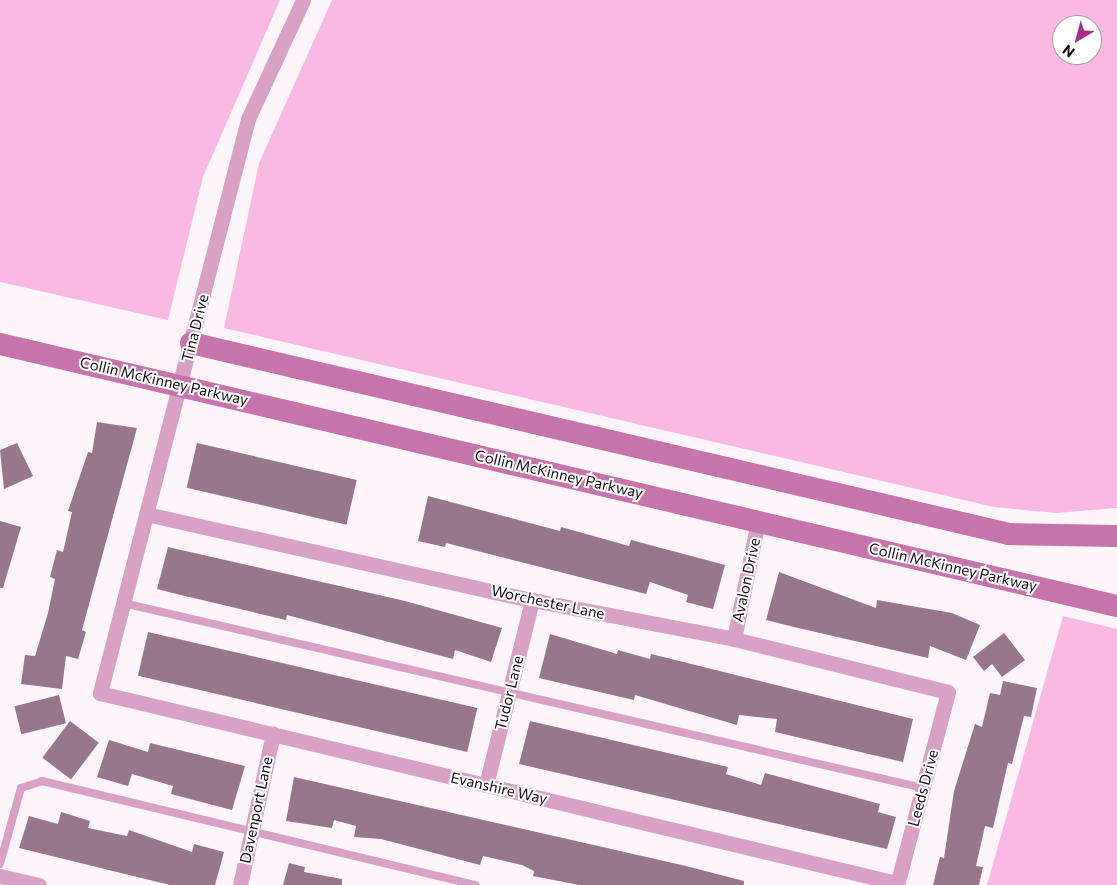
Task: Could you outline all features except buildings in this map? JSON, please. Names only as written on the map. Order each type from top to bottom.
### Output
[{"type":"street","name":"Tina Drive","points":[[100,693],[248,119],[303,0]]},
{"type":"street","points":[[191,342],[1009,534],[1117,536]]},
{"type":"street","name":"Collin McKinney Parkway","points":[[0,344],[180,384],[1117,606]]},
{"type":"street","name":"Worchester Lane","points":[[146,514],[532,600],[734,639],[948,692]]},
{"type":"street","name":"Avalon Drive","points":[[734,639],[758,521]]},
{"type":"street","name":"Tudor Lane","points":[[486,785],[532,600]]},
{"type":"street","name":"Leeds Drive","points":[[897,884],[948,692]]},
{"type":"street","name":"Evanshire Way","points":[[100,693],[897,884]]},
{"type":"street","name":"Davenport Lane","points":[[240,885],[273,734]]},
{"type":"street","points":[[0,876],[39,885]]},
{"type":"lane","points":[[123,603],[923,788]]},
{"type":"lane","points":[[0,864],[21,788],[42,781],[476,885]]},
{"type":"shaded area","points":[[0,0],[280,0],[203,177],[168,320],[0,282]]},
{"type":"shaded area","points":[[332,0],[1117,0],[1117,508],[1056,513],[994,507],[224,328],[259,163]]},
{"type":"shaded area","points":[[1063,616],[1117,629],[1117,885],[987,885]]}]
